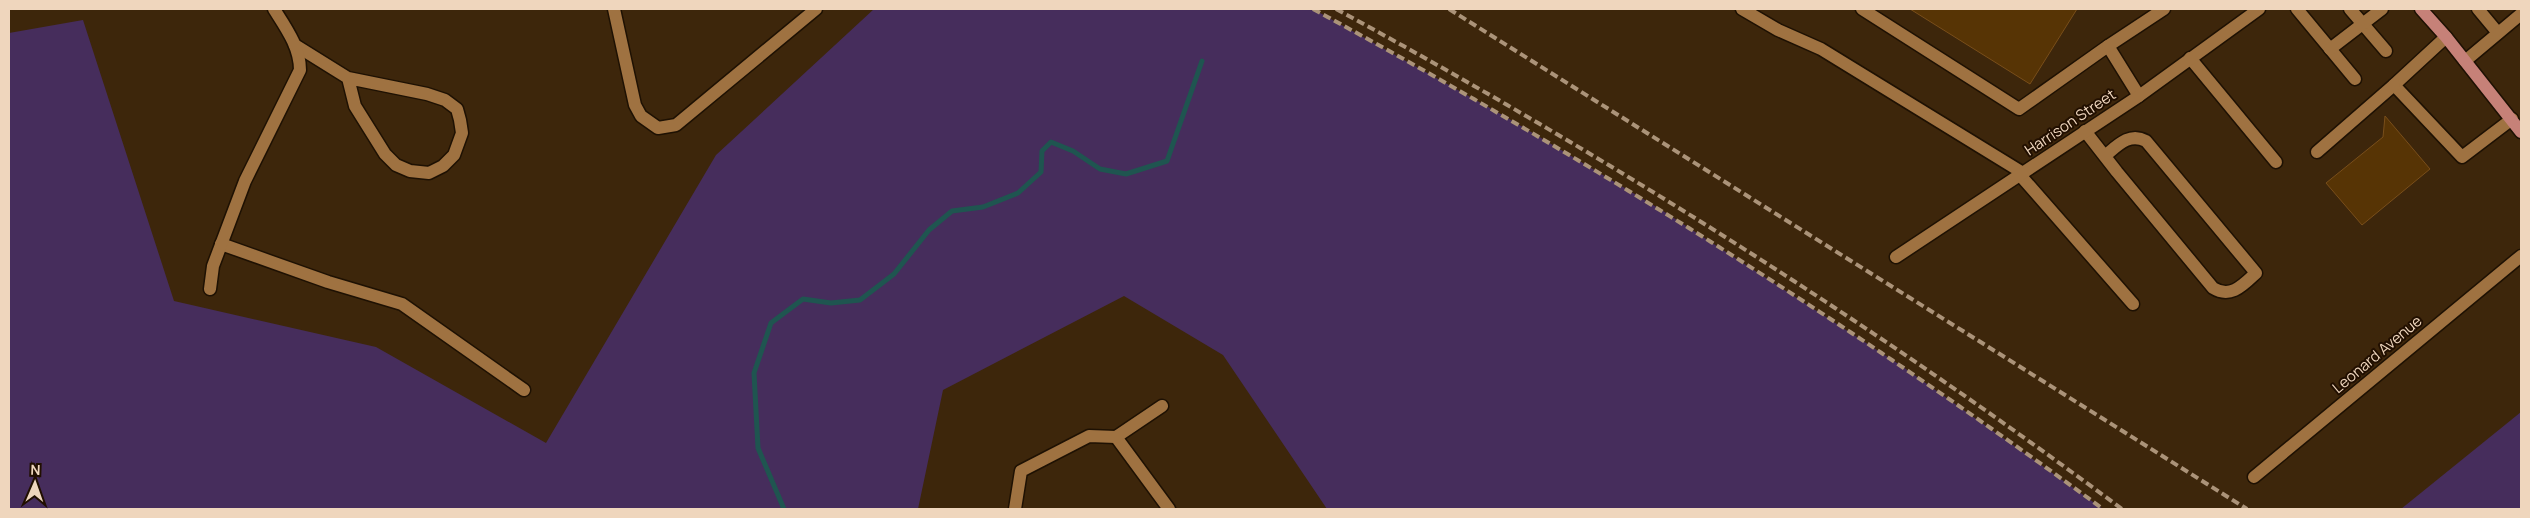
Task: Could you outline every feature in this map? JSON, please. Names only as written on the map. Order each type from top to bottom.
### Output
[{"type":"main road","points":[[2421,9],[2446,37],[2521,132]]},
{"type":"street","points":[[210,289],[213,266],[245,181],[300,70],[300,58],[295,45],[274,9]]},
{"type":"street","points":[[614,9],[635,105],[641,116],[658,128],[676,125],[816,9]]},
{"type":"street","points":[[1742,9],[1778,30],[1821,49],[2022,174],[2133,304]]},
{"type":"street","points":[[1862,9],[2019,109],[2164,9]]},
{"type":"street","name":"Harrison Street","points":[[1896,258],[2139,96],[2259,9]]},
{"type":"street","points":[[2297,9],[2355,79]]},
{"type":"street","points":[[2350,9],[2386,51]]},
{"type":"street","points":[[2330,49],[2382,9]]},
{"type":"street","points":[[2478,9],[2498,33]]},
{"type":"street","points":[[2465,61],[2521,14]]},
{"type":"street","points":[[2317,152],[2446,37]]},
{"type":"street","points":[[295,45],[348,78],[427,94],[444,100],[457,109],[460,120],[462,133],[454,155],[443,166],[429,172],[410,171],[396,165],[385,154],[355,106],[348,78]]},
{"type":"street","points":[[2108,46],[2139,96]]},
{"type":"street","points":[[2190,58],[2276,162]]},
{"type":"street","points":[[2394,85],[2462,158],[2512,119]]},
{"type":"street","points":[[2085,131],[2104,156],[2213,288],[2220,292],[2235,291],[2256,273],[2146,141],[2136,138],[2127,139],[2104,156]]},
{"type":"street","points":[[221,244],[328,282],[402,304],[524,390]]},
{"type":"street","name":"Leonard Avenue","points":[[2254,477],[2521,256]]},
{"type":"street","points":[[1015,509],[1021,472],[1089,436],[1116,437],[1162,406]]},
{"type":"street","points":[[1116,437],[1169,509]]},
{"type":"shaded area","points":[[874,9],[1313,9],[1506,117],[1663,211],[1903,367],[2103,509],[1327,509],[1223,355],[1124,296],[943,390],[918,509],[9,509],[9,33],[83,20],[174,301],[376,347],[546,443],[716,155]]},
{"type":"shaded area","points":[[2521,412],[2521,509],[2401,509]]},
{"type":"building","points":[[1910,9],[2077,9],[2030,84]]},
{"type":"building","points":[[2385,116],[2430,169],[2362,225],[2326,183],[2383,137]]},
{"type":"waterway","points":[[784,509],[758,448],[754,373],[771,323],[803,299],[831,303],[860,300],[894,274],[929,230],[952,211],[983,207],[1018,193],[1041,172],[1042,151],[1051,142],[1073,151],[1100,169],[1126,174],[1167,161],[1202,61]]},
{"type":"railway","points":[[1313,9],[1517,124],[1717,246],[1912,374],[2103,509]]},
{"type":"railway","points":[[1336,9],[1438,65],[1539,124],[1639,183],[1738,245],[1933,374],[2028,440],[2122,509]]},
{"type":"railway","points":[[1449,9],[2247,509]]}]
